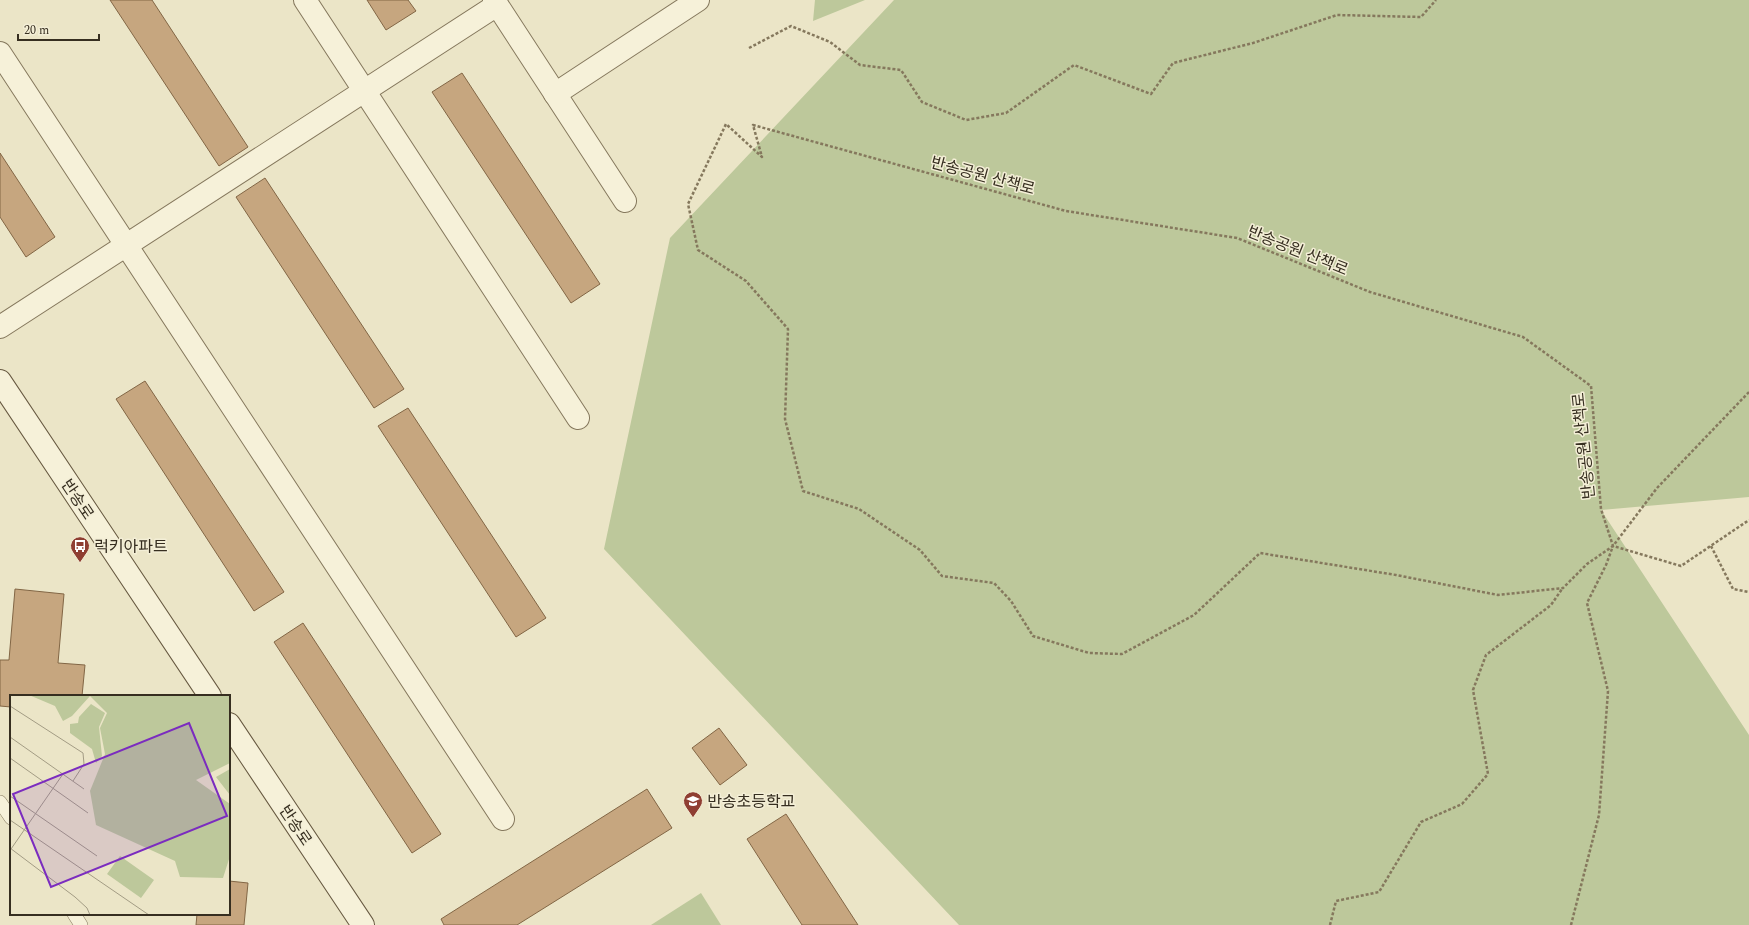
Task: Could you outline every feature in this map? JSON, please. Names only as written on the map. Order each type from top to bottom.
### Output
[{"type":"street","points":[[305,0],[578,418]]},
{"type":"street","points":[[555,94],[698,0]]},
{"type":"street","points":[[0,327],[364,91],[496,2],[625,201]]},
{"type":"street","points":[[0,53],[503,819]]},
{"type":"street","name":"반송로","points":[[0,381],[209,695]]},
{"type":"street","name":"반송로","points":[[230,726],[363,925]]},
{"type":"lane","points":[[0,802],[10,817]]},
{"type":"lane","points":[[75,915],[81,925]]},
{"type":"path","points":[[749,48],[791,26],[830,42],[860,65],[901,70],[922,102],[966,120],[1006,113],[1074,65],[1151,94],[1173,63],[1252,43],[1337,15],[1421,17],[1436,0]]},
{"type":"path","name":"반송공원 산책로","points":[[1563,588],[1498,595],[1396,575],[1260,553],[1194,615],[1122,654],[1089,653],[1033,636],[1011,601],[994,583],[942,576],[920,550],[859,509],[803,491],[785,420],[788,329],[746,280],[698,250],[688,204],[726,124],[762,157],[753,125],[1066,211],[1236,238],[1370,292],[1523,337],[1591,386],[1601,510],[1613,546]]},
{"type":"path","points":[[1571,925],[1598,815],[1608,691],[1587,603],[1606,565],[1613,546],[1657,488],[1749,392]]},
{"type":"path","points":[[1613,546],[1680,566],[1749,520]]},
{"type":"path","points":[[1330,925],[1336,901],[1379,892],[1421,822],[1462,804],[1488,774],[1473,690],[1486,655],[1551,605],[1563,588],[1587,564],[1613,546]]},
{"type":"path","points":[[1711,546],[1733,590],[1749,592]]},
{"type":"green space","points":[[815,0],[865,0],[813,21]]},
{"type":"green space","points":[[894,0],[1749,0],[1749,497],[1601,510],[1749,735],[1749,925],[959,925],[604,549],[670,238]]},
{"type":"green space","points":[[701,893],[721,925],[651,925]]},
{"type":"building","points":[[110,0],[152,0],[248,147],[219,166]]},
{"type":"building","points":[[367,0],[408,0],[416,11],[386,30]]},
{"type":"building","points":[[462,73],[600,284],[571,303],[432,92]]},
{"type":"building","points":[[0,153],[55,237],[26,257],[0,217]]},
{"type":"building","points":[[265,178],[404,389],[374,408],[236,197]]},
{"type":"building","points":[[145,381],[284,592],[254,611],[116,399]]},
{"type":"building","points":[[408,408],[546,618],[516,637],[378,426]]},
{"type":"building","points":[[15,589],[64,594],[58,663],[85,665],[82,695],[10,695],[10,707],[0,706],[0,660],[9,660]]},
{"type":"building","points":[[303,623],[441,834],[412,853],[274,642]]},
{"type":"building","points":[[719,728],[747,765],[720,785],[692,748]]},
{"type":"building","points":[[647,789],[672,828],[517,925],[444,925],[441,919]]},
{"type":"building","points":[[786,814],[858,925],[802,925],[747,839]]},
{"type":"building","points":[[230,881],[248,883],[244,925],[196,925],[197,915],[230,915]]},
{"type":"place","name":"럭키아파트","points":[[80,563]]},
{"type":"place","name":"반송초등학교","points":[[693,818]]}]
